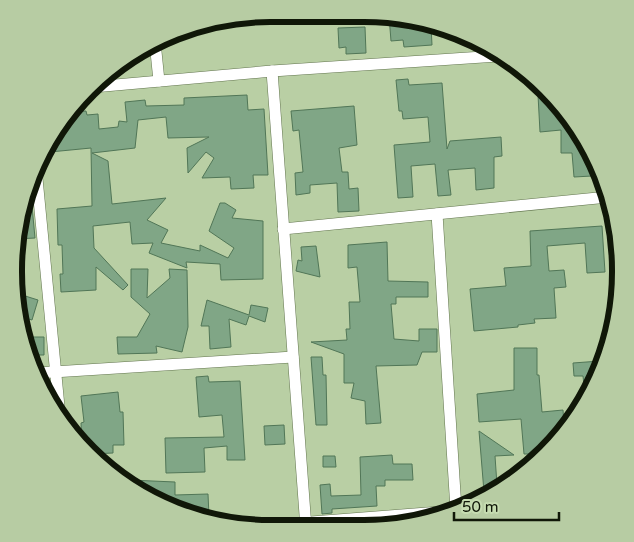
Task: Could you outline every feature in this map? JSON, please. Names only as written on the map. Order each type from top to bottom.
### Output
[{"type":"street","points":[[156,51],[159,81]]},
{"type":"street","points":[[105,86],[272,71],[488,57]]},
{"type":"street","points":[[272,71],[306,520]]},
{"type":"street","points":[[38,186],[58,398]]},
{"type":"street","points":[[283,229],[600,198]]},
{"type":"street","points":[[437,214],[456,502]]},
{"type":"street","points":[[44,373],[294,357]]},
{"type":"street","points":[[358,520],[411,515]]},
{"type":"building","points":[[390,24],[431,32],[432,45],[404,47],[403,40],[391,41]]},
{"type":"building","points":[[365,27],[366,53],[346,54],[346,47],[339,48],[338,28]]},
{"type":"building","points":[[408,79],[409,85],[442,83],[447,149],[450,141],[501,137],[502,156],[494,157],[494,188],[476,190],[475,168],[448,170],[451,195],[438,196],[435,164],[411,166],[413,197],[398,198],[394,145],[430,142],[428,117],[403,119],[402,111],[399,111],[396,80]]},
{"type":"building","points":[[247,95],[248,110],[264,109],[268,175],[253,175],[254,188],[231,189],[230,177],[202,178],[214,158],[206,152],[188,173],[187,148],[209,137],[168,138],[166,117],[138,120],[135,148],[92,153],[108,161],[112,204],[166,198],[147,220],[168,230],[161,243],[200,251],[200,245],[228,258],[234,248],[209,231],[220,203],[225,203],[236,210],[232,218],[263,221],[263,279],[221,280],[220,264],[186,262],[187,268],[149,253],[153,243],[132,244],[130,222],[93,226],[94,248],[128,285],[123,290],[96,267],[96,290],[61,292],[60,274],[63,274],[62,245],[58,245],[57,209],[92,206],[91,148],[53,152],[64,133],[81,111],[86,111],[87,115],[98,114],[99,129],[118,127],[119,121],[127,122],[125,102],[145,100],[146,106],[184,105],[184,98]]},
{"type":"building","points":[[538,95],[570,133],[592,176],[574,177],[572,153],[561,153],[561,130],[540,132]]},
{"type":"building","points":[[354,106],[357,145],[339,148],[342,172],[348,172],[349,189],[358,188],[359,211],[338,212],[337,183],[310,185],[310,193],[296,195],[295,173],[303,172],[299,130],[293,131],[291,111]]},
{"type":"building","points":[[32,204],[35,238],[25,239]]},
{"type":"building","points":[[602,226],[605,272],[587,273],[585,243],[547,246],[549,271],[564,270],[566,287],[554,288],[556,318],[534,319],[535,323],[518,325],[518,327],[474,331],[470,289],[506,286],[504,268],[531,266],[530,231]]},
{"type":"building","points":[[387,242],[388,281],[428,282],[428,297],[396,297],[396,304],[391,304],[394,339],[419,341],[419,329],[437,329],[437,352],[422,352],[417,365],[376,366],[381,423],[366,424],[365,401],[351,398],[354,383],[344,383],[344,354],[311,342],[347,340],[346,329],[350,329],[349,302],[360,302],[357,267],[348,268],[348,245]]},
{"type":"building","points":[[316,246],[320,277],[296,271],[298,260],[302,261],[301,247]]},
{"type":"building","points":[[131,269],[148,269],[147,298],[170,278],[169,269],[187,270],[188,327],[182,352],[156,346],[157,353],[118,354],[117,337],[137,337],[150,314],[131,297]]},
{"type":"building","points":[[24,296],[38,300],[32,320],[27,318]]},
{"type":"building","points":[[207,300],[249,315],[251,305],[268,308],[265,322],[249,316],[246,325],[229,319],[231,347],[210,349],[209,326],[201,326]]},
{"type":"building","points":[[32,337],[44,337],[44,355],[37,355]]},
{"type":"building","points":[[514,348],[537,348],[537,375],[539,375],[542,412],[563,410],[564,417],[550,435],[529,456],[529,454],[524,454],[521,419],[479,422],[477,394],[514,390]]},
{"type":"building","points":[[311,357],[322,357],[323,375],[326,375],[327,425],[316,425]]},
{"type":"building","points":[[595,361],[584,385],[583,376],[574,376],[573,363]]},
{"type":"building","points":[[208,376],[209,382],[240,381],[245,460],[227,460],[227,446],[204,448],[205,472],[166,473],[165,438],[224,437],[222,415],[199,417],[196,377]]},
{"type":"building","points":[[118,392],[120,412],[123,412],[124,445],[113,445],[113,453],[102,453],[81,432],[81,423],[84,422],[81,396]]},
{"type":"building","points":[[284,425],[285,444],[265,445],[264,426]]},
{"type":"building","points":[[479,431],[514,455],[495,456],[497,480],[484,488]]},
{"type":"building","points":[[392,455],[393,464],[412,464],[413,480],[385,480],[385,486],[376,486],[377,506],[332,509],[332,513],[322,514],[320,485],[330,484],[331,496],[361,495],[360,457]]},
{"type":"building","points":[[323,456],[335,456],[336,467],[323,467]]},
{"type":"building","points":[[137,480],[175,482],[175,495],[208,494],[209,511],[176,501]]}]
